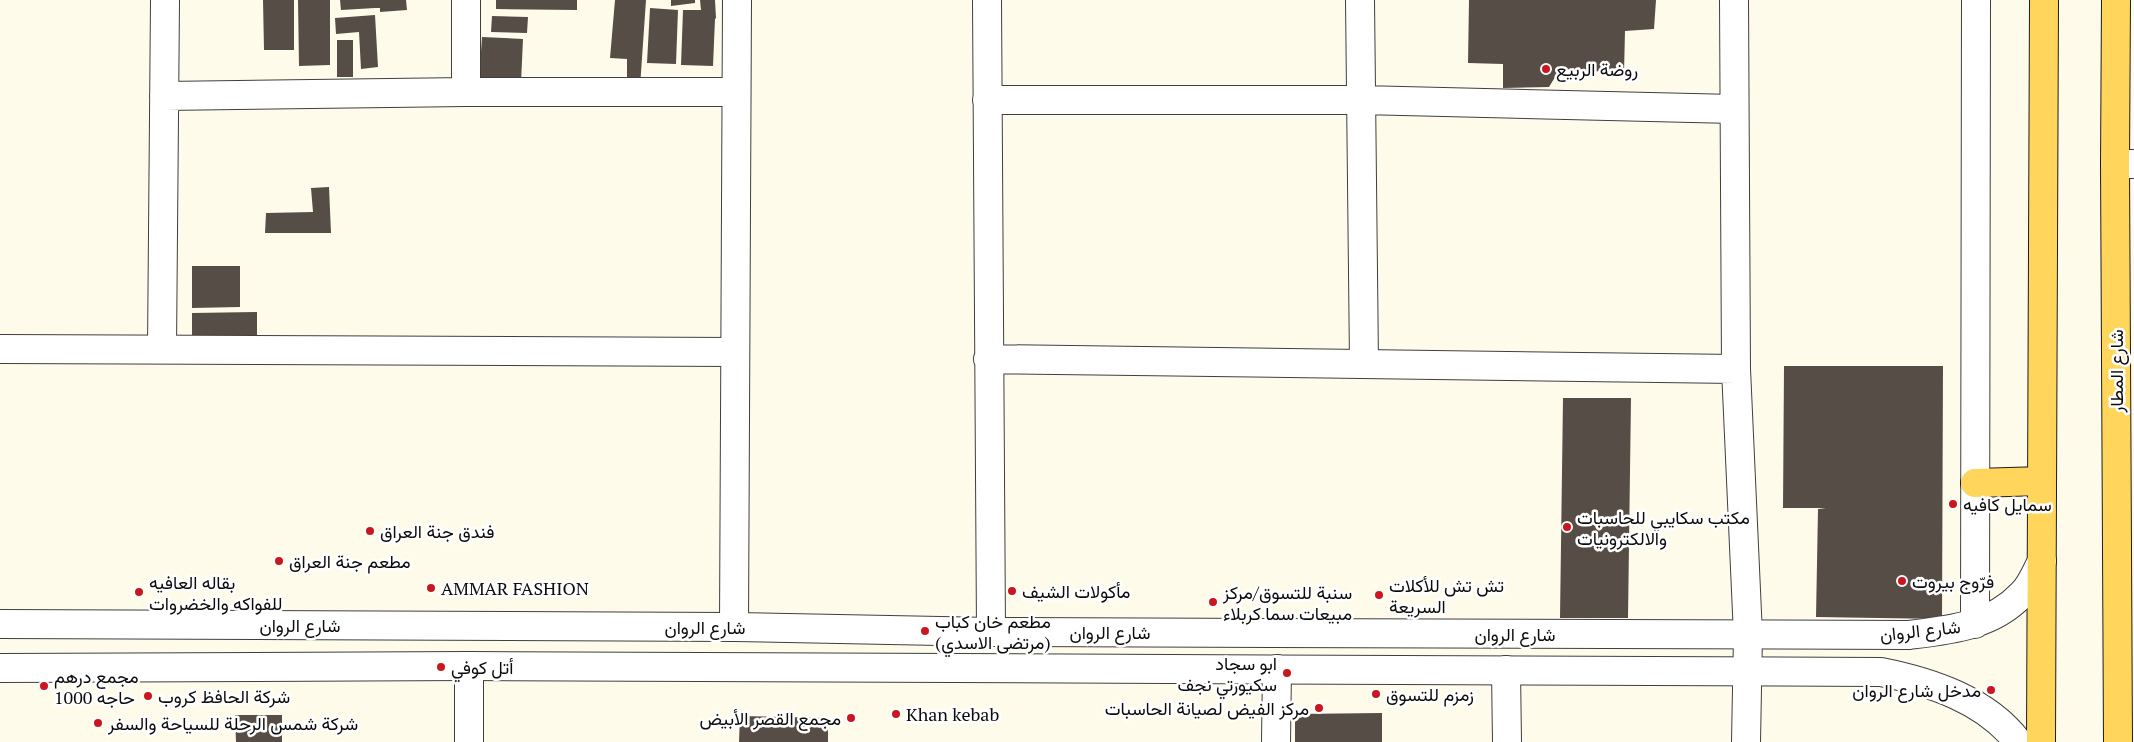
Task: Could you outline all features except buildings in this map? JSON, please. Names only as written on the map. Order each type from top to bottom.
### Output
[{"type":"main road","points":[[2041,742],[2044,0]]},
{"type":"main road","name":"شارع المطار","points":[[2116,0],[2124,164],[2118,742]]},
{"type":"main road","points":[[1975,483],[2042,482]]},
{"type":"street","points":[[162,349],[165,0]]},
{"type":"street","points":[[466,0],[466,92]]},
{"type":"street","points":[[734,627],[737,0]]},
{"type":"street","points":[[987,0],[991,632]]},
{"type":"street","points":[[1360,0],[1364,363]]},
{"type":"street","points":[[1734,0],[1736,369],[1748,635],[1746,742]]},
{"type":"street","points":[[1975,624],[1976,0]]},
{"type":"street","points":[[164,96],[466,92],[736,92]]},
{"type":"street","points":[[987,100],[1361,100],[1734,109]]},
{"type":"street","points":[[0,348],[735,352]]},
{"type":"street","points":[[988,359],[1736,369]]},
{"type":"street","name":"شارع الروان","points":[[0,624],[734,627],[991,632],[1909,635],[1975,624],[2006,608],[2024,593],[2042,561]]},
{"type":"street","points":[[469,666],[469,742]]},
{"type":"street","name":"شارع الروان","points":[[0,668],[469,666],[1881,672],[1916,680],[1950,692],[1982,710],[2010,732],[2018,742]]},
{"type":"street","points":[[1276,742],[1277,669]]},
{"type":"street","points":[[1506,670],[1507,742]]},
{"type":"place","name":"روضة الربيع","points":[[1546,69]]},
{"type":"place","name":"سمايل كافيه","points":[[1953,504]]},
{"type":"place","name":"مكتب سكايبي للحاسبات والالكترونيات","points":[[1567,527]]},
{"type":"place","name":"فندق جنة العراق","points":[[370,531]]},
{"type":"place","name":"مطعم جنة العراق","points":[[279,561]]},
{"type":"place","name":"فرّوج بيروت","points":[[1902,581]]},
{"type":"place","name":"AMMAR FASHION","points":[[431,588]]},
{"type":"place","name":"مأكولات الشيف","points":[[1012,591]]},
{"type":"place","name":"بقاله العافيه للفواكه والخضروات","points":[[139,592]]},
{"type":"place","name":"تش تش للأكلات السريعة","points":[[1379,595]]},
{"type":"place","name":"سنبة للتسوق/مركز مبيعات سما كربلاء","points":[[1213,602]]},
{"type":"place","name":"مطعم خان كباب (مرتضى الاسدي)","points":[[925,631]]},
{"type":"place","name":"أتل كوفي","points":[[441,667]]},
{"type":"place","name":"ابو سجاد سكيورتي نجف","points":[[1287,673]]},
{"type":"place","name":"مجمع درهم حاجه 1000","points":[[44,686]]},
{"type":"place","name":"مدخل شارع الروان","points":[[1991,690]]},
{"type":"place","name":"زمزم للتسوق","points":[[1376,694]]},
{"type":"place","name":"شركة الحافظ كروب","points":[[148,696]]},
{"type":"place","name":"مركز الفيض لصيانة الحاسبات","points":[[1319,708]]},
{"type":"place","name":"Khan kebab","points":[[896,714]]},
{"type":"place","name":"مجمع القصر الأبيض","points":[[851,718]]},
{"type":"place","name":"شركة شمس الرحلة للسياحة والسفر","points":[[98,723]]}]
